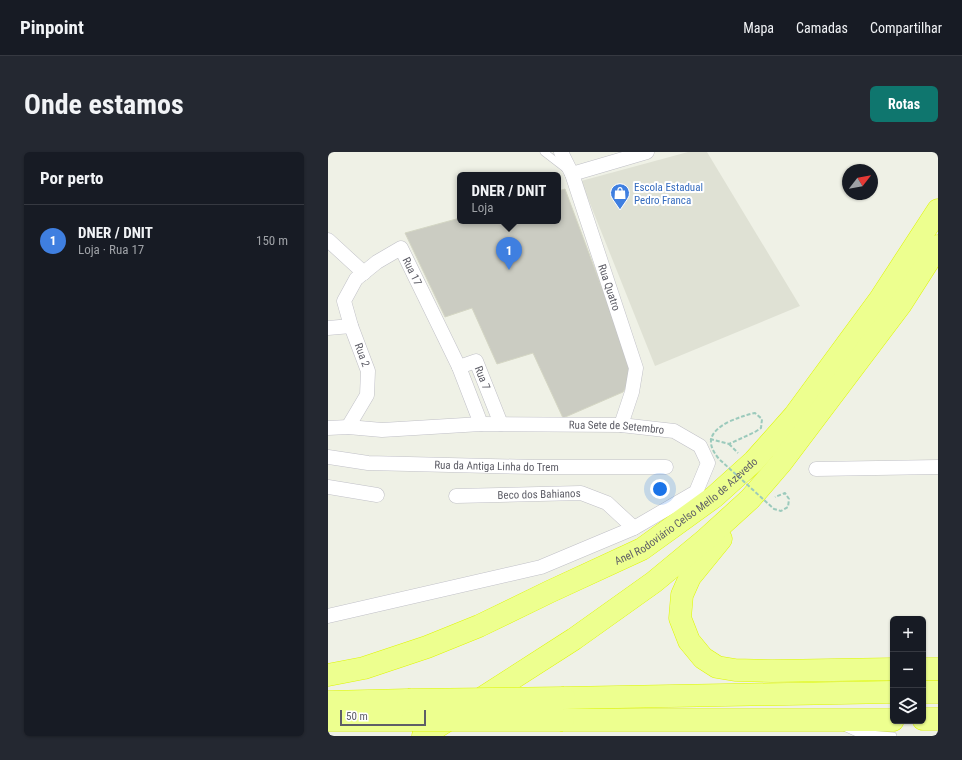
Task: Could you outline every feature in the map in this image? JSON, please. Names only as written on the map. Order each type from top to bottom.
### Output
[{"type":"highway","name":"Anel Rodoviário Celso Mello de Azevedo","points":[[328,675],[364,668],[479,626],[642,549],[714,497],[754,461],[794,416],[880,300],[938,210]]},
{"type":"highway","name":"Anel Rodoviário Celso Mello de Azevedo","points":[[414,719],[574,639],[654,582],[706,539],[750,499],[781,463],[901,304],[938,246]]},
{"type":"highway","points":[[750,499],[733,525],[690,578],[682,595],[680,618],[688,641],[703,658],[717,667],[735,670],[772,671],[890,669]]},
{"type":"highway","points":[[926,669],[938,669]]},
{"type":"highway","points":[[328,702],[414,719],[564,698],[890,692]]},
{"type":"highway","points":[[926,692],[938,692]]},
{"type":"highway","points":[[926,720],[938,719]]},
{"type":"highway","points":[[328,720],[890,720]]},
{"type":"street","name":"Rua Quatro","points":[[561,152],[572,174],[636,368],[632,392],[621,426]]},
{"type":"street","points":[[572,174],[647,152]]},
{"type":"street","points":[[328,240],[364,273]]},
{"type":"street","name":"Rua 17","points":[[352,326],[344,301],[356,279],[377,262],[401,248],[459,367]]},
{"type":"street","points":[[328,328],[352,326]]},
{"type":"street","name":"Rua 2","points":[[348,427],[367,395],[368,379],[368,371],[352,326]]},
{"type":"street","name":"Rua 7","points":[[482,424],[459,367],[476,360],[501,424]]},
{"type":"street","name":"Rua Sete de Setembro","points":[[328,428],[348,427],[382,430],[482,424],[621,426],[674,431],[700,446],[708,463],[696,492],[634,528],[541,567],[328,616]]},
{"type":"street","name":"Rua da Antiga Linha do Trem","points":[[328,457],[368,464],[534,467],[666,467]]},
{"type":"street","points":[[816,469],[938,468]]},
{"type":"street","points":[[328,487],[377,495]]},
{"type":"street","name":"Beco dos Bahianos","points":[[456,496],[581,493],[607,503],[634,528]]},
{"type":"street","points":[[926,661],[938,658]]},
{"type":"lane","points":[[544,152],[572,174]]},
{"type":"lane","points":[[828,720],[857,733],[891,736]]},
{"type":"path","points":[[709,439],[729,444],[756,432],[761,428],[762,419],[755,413],[741,416],[720,427],[713,434],[710,441],[713,452],[719,459],[774,509],[781,511],[788,507],[789,499],[785,493],[775,497]]},
{"type":"shaded area","points":[[688,152],[707,152],[800,306],[655,366],[581,181]]},
{"type":"building","points":[[565,189],[634,374],[623,392],[563,418],[533,353],[497,364],[472,308],[445,317],[405,233],[457,219],[457,224],[561,224],[561,190]]},
{"type":"place","name":"Escola Estadual Pedro Franca","points":[[620,210]]},
{"type":"place","name":"DNER / DNIT","points":[[509,270]]}]
